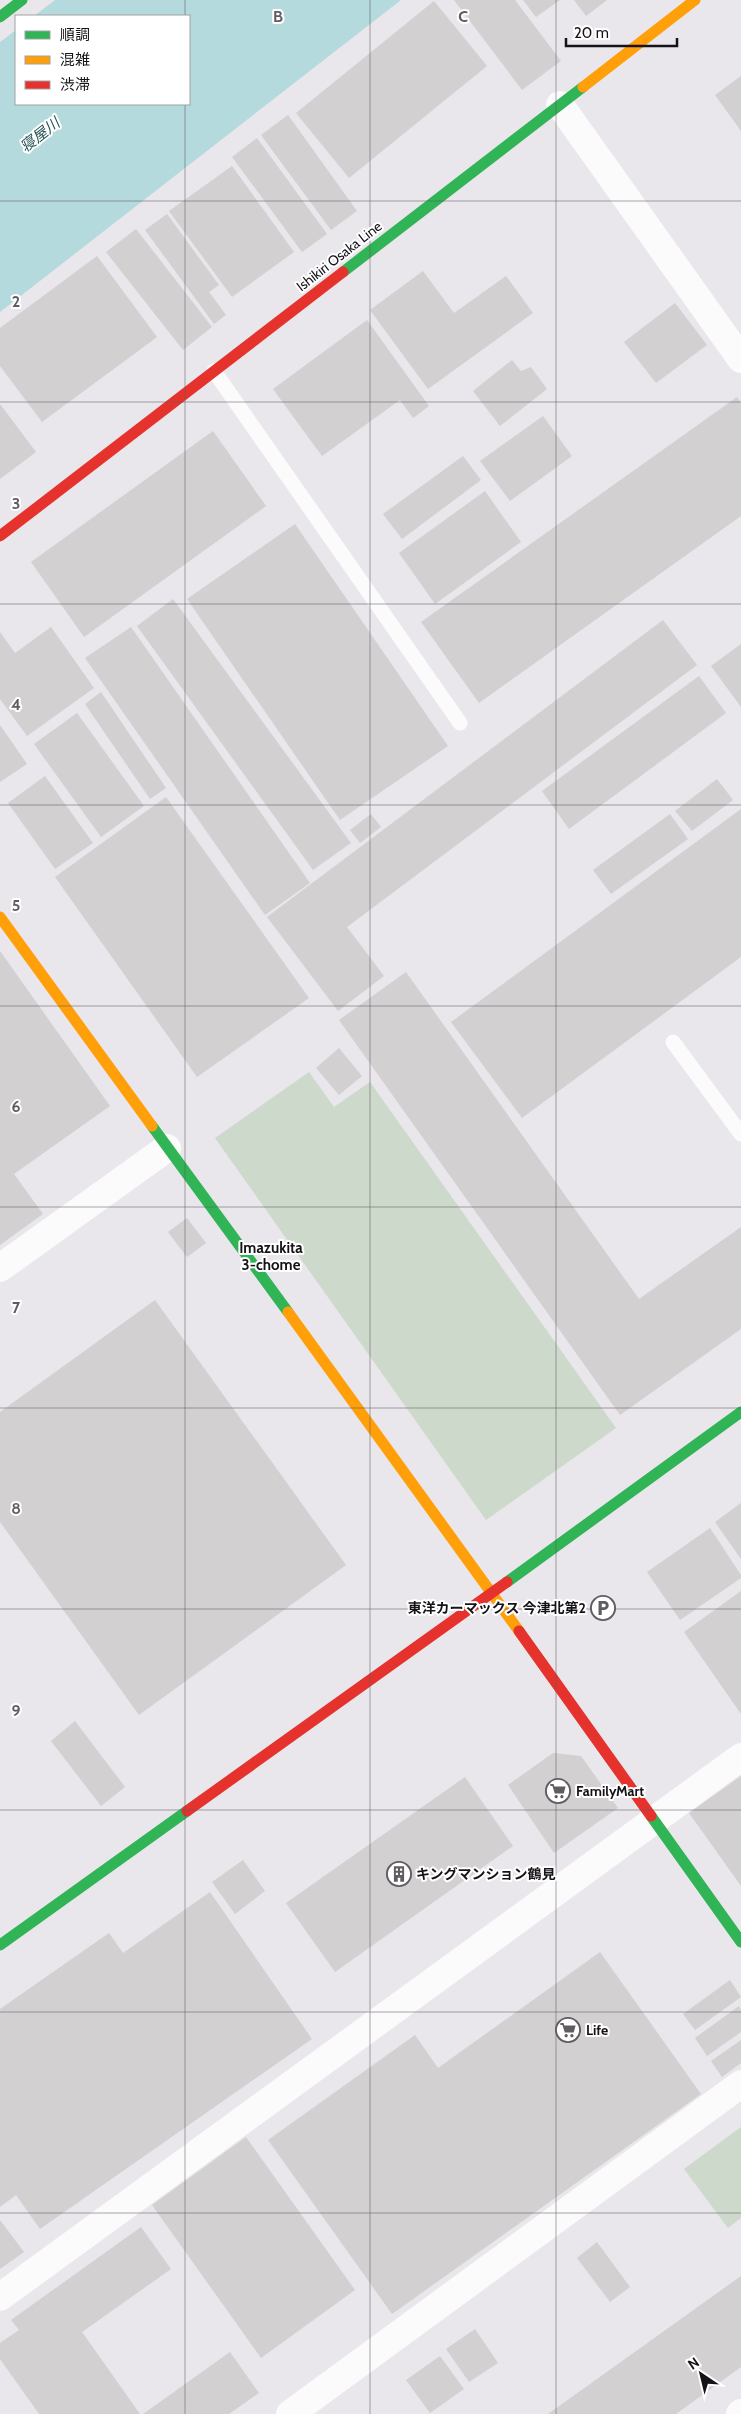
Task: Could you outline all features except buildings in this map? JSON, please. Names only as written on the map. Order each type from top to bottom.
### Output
[{"type":"street","points":[[0,17],[22,0]]},
{"type":"street","name":"Ishikiri Osaka Line","points":[[0,536],[695,0]]},
{"type":"street","points":[[560,105],[741,359]]},
{"type":"street","points":[[0,917],[492,1593],[741,1942]]},
{"type":"street","points":[[0,1268],[167,1148]]},
{"type":"street","points":[[0,1945],[492,1593],[741,1412]]},
{"type":"street","points":[[0,2297],[741,1757]]},
{"type":"street","points":[[290,2414],[741,2084]]},
{"type":"lane","points":[[214,371],[460,723]]},
{"type":"lane","points":[[673,1042],[741,1134]]},
{"type":"green space","points":[[309,1072],[334,1107],[370,1082],[616,1428],[486,1520],[215,1138]]},
{"type":"green space","points":[[741,2127],[741,2218],[728,2228],[684,2169]]},
{"type":"water","name":"寝屋川","points":[[55,0],[401,0],[0,312],[0,42],[15,31],[15,105],[190,105],[190,15],[35,15]]},
{"type":"traffic: fast","points":[[0,17],[22,0]]},
{"type":"traffic: fast","points":[[343,272],[583,87]]},
{"type":"traffic: fast","points":[[152,1126],[288,1312]]},
{"type":"traffic: fast","points":[[507,1582],[741,1412]]},
{"type":"traffic: fast","points":[[0,1945],[187,1811]]},
{"type":"traffic: fast","points":[[651,1816],[741,1942]]},
{"type":"traffic: slow","points":[[583,87],[695,0]]},
{"type":"traffic: slow","points":[[0,917],[152,1126]]},
{"type":"traffic: slow","points":[[288,1312],[519,1631]]},
{"type":"traffic: jam","points":[[0,536],[343,272]]},
{"type":"traffic: jam","points":[[187,1811],[507,1582]]},
{"type":"traffic: jam","points":[[519,1631],[651,1816]]},
{"type":"place","name":"東洋カーマックス 今津北第2","points":[[603,1608]]},
{"type":"place","name":"FamilyMart","points":[[558,1791]]},
{"type":"place","name":"キングマンション鶴見","points":[[399,1874]]},
{"type":"place","name":"Life","points":[[568,2030]]},
{"type":"district","name":"Imazukita 3-chome","points":[[271,1256]]}]
